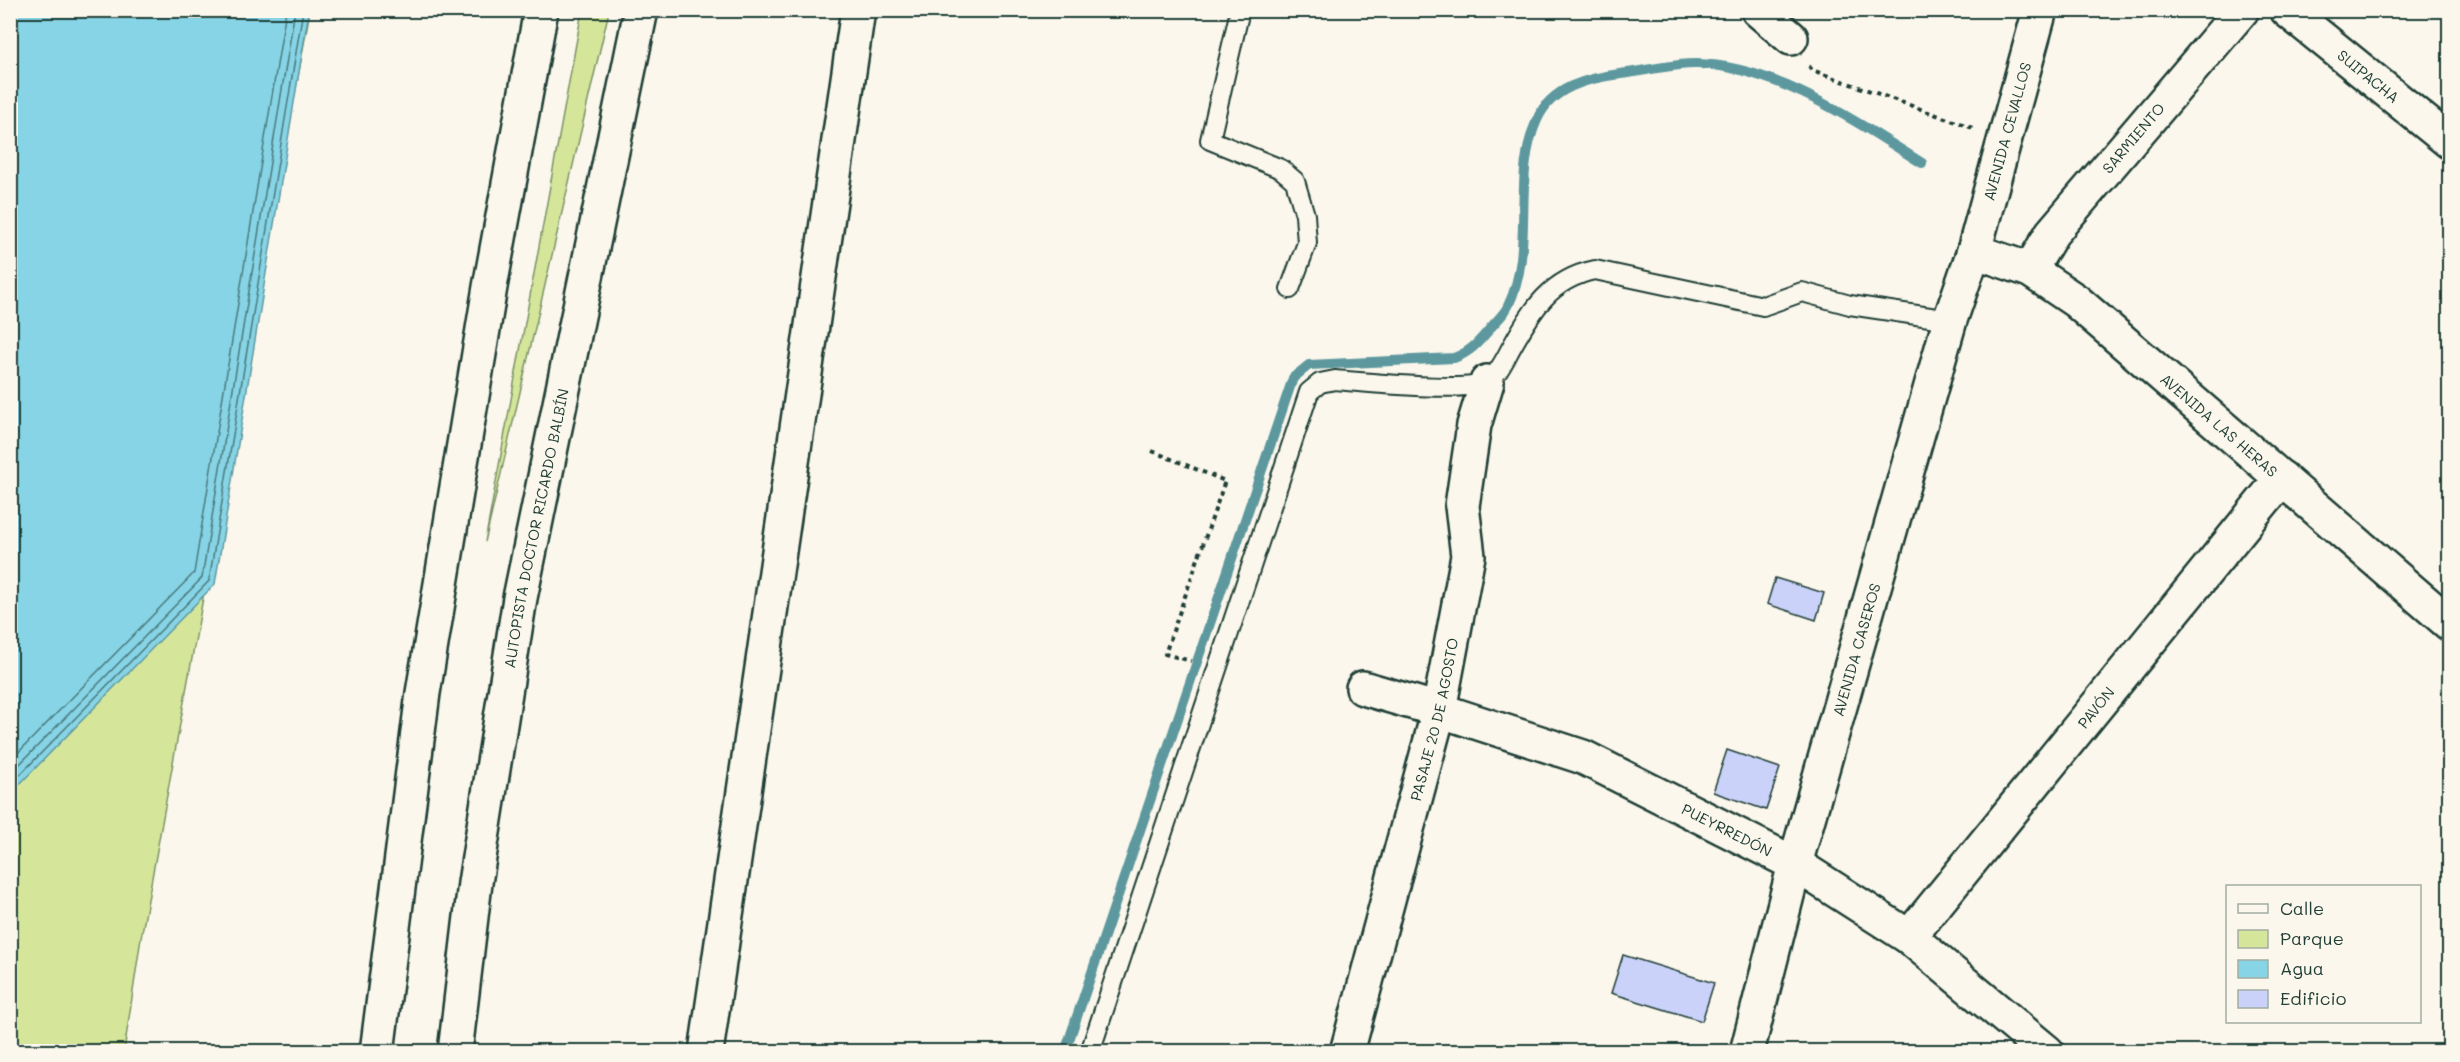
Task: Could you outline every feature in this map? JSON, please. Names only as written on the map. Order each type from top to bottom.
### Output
[{"type":"main road","points":[[377,1052],[423,693],[490,287],[542,10]]},
{"type":"main road","name":"AUTOPISTA DOCTOR RICARDO BALBÍN","points":[[455,1052],[476,883],[520,598],[641,10]]},
{"type":"main road","points":[[706,1052],[858,10]]},
{"type":"main road","points":[[1758,10],[1791,38]]},
{"type":"main road","name":"AVENIDA CEVALLOS","points":[[1974,251],[2040,10]]},
{"type":"main road","name":"SARMIENTO","points":[[2030,270],[2052,233],[2242,10]]},
{"type":"main road","name":"SUIPACHA","points":[[2287,10],[2450,142]]},
{"type":"main road","name":"AVENIDA LAS HERAS","points":[[1974,251],[2030,270],[2076,301],[2450,624]]},
{"type":"main road","name":"AVENIDA CASEROS","points":[[1747,1052],[1795,864],[1950,320],[1974,251]]},
{"type":"main road","name":"PASAJE 20 DE AGOSTO","points":[[1347,1052],[1439,710],[1468,556],[1462,506],[1474,425],[1486,382]]},
{"type":"main road","name":"PAVÓN","points":[[1909,937],[2282,478]]},
{"type":"main road","name":"PUEYRREDÓN","points":[[1362,688],[1439,710],[1583,757],[1795,864],[1909,937],[2047,1052]]},
{"type":"lane","points":[[1240,10],[1210,140],[1281,169],[1295,181],[1305,215],[1307,243],[1290,289]]},
{"type":"lane","points":[[1090,1052],[1309,392],[1320,383],[1335,380],[1465,386],[1486,382],[1502,365],[1533,309],[1573,275],[1595,270],[1764,306],[1802,292],[1850,305],[1950,320]]},
{"type":"path","points":[[1791,38],[1812,70],[2003,140]]},
{"type":"path","points":[[1152,451],[1225,481],[1165,654]]},
{"type":"green space","points":[[10,11],[310,11],[141,938],[124,1051],[11,1051]]},
{"type":"green space","points":[[582,11],[609,11],[485,542]]},
{"type":"water","points":[[11,10],[309,11],[215,584],[11,793]]},
{"type":"building","points":[[1775,578],[1824,593],[1816,620],[1767,604]]},
{"type":"building","points":[[1727,750],[1780,768],[1766,810],[1713,792]]},
{"type":"building","points":[[1623,955],[1714,983],[1702,1021],[1611,993]]},
{"type":"waterway","points":[[1065,1052],[1293,378],[1309,365],[1454,358],[1469,350],[1480,340],[1506,309],[1516,284],[1521,261],[1525,165],[1529,142],[1537,120],[1551,99],[1572,86],[1596,78],[1687,64],[1726,67],[1756,74],[1815,99],[1922,163]]}]
